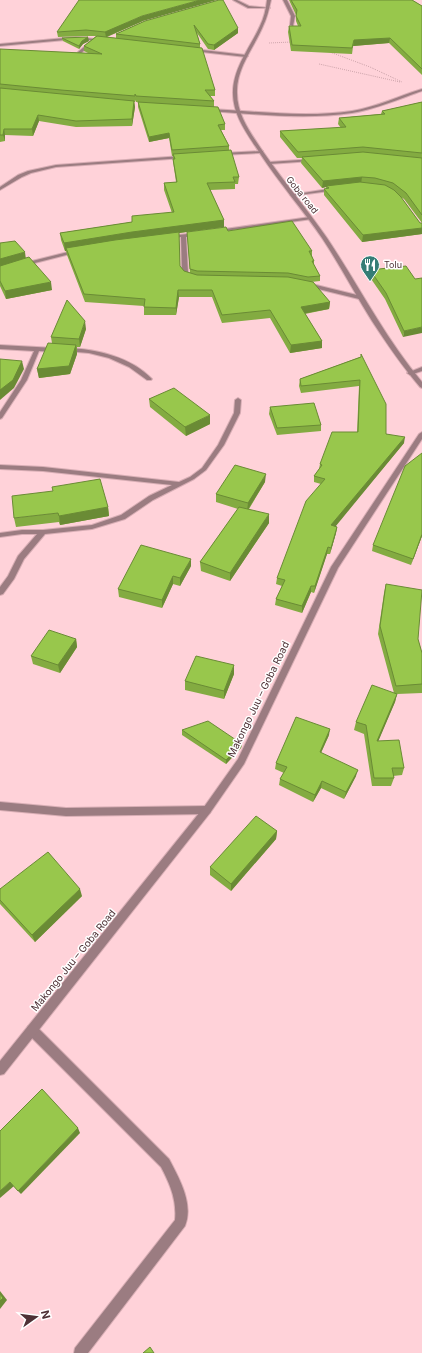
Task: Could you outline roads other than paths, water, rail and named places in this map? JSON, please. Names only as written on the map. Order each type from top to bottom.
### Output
[{"type":"street","points":[[236,0],[248,7],[268,8]]},
{"type":"street","name":"Goba road","points":[[268,0],[265,23],[246,56],[239,74],[235,91],[237,111],[248,133],[269,163],[278,179],[310,218],[332,250],[379,330],[410,373],[422,386]]},
{"type":"street","points":[[285,0],[293,16],[292,24]]},
{"type":"street","points":[[0,45],[69,38],[107,40]]},
{"type":"street","points":[[79,53],[85,46],[96,39]]},
{"type":"street","points":[[188,50],[246,56]]},
{"type":"street","points":[[205,109],[290,114],[351,112],[391,102],[422,90]]},
{"type":"street","points":[[214,155],[261,152]]},
{"type":"street","points":[[0,189],[20,176],[56,166],[190,156]]},
{"type":"street","points":[[269,163],[320,159]]},
{"type":"street","points":[[292,195],[342,188]]},
{"type":"street","points":[[211,232],[310,218]]},
{"type":"street","points":[[160,237],[204,233]]},
{"type":"street","points":[[182,235],[185,273],[187,276],[197,279]]},
{"type":"street","points":[[17,266],[82,250]]},
{"type":"street","points":[[302,284],[359,297]]},
{"type":"street","points":[[0,347],[37,350],[79,350],[104,354],[136,368],[149,379]]},
{"type":"street","points":[[0,417],[24,380],[37,350]]},
{"type":"street","points":[[410,373],[422,369]]},
{"type":"street","points":[[0,535],[92,527],[123,517],[151,498],[181,484],[204,469],[221,445],[237,413],[238,400]]},
{"type":"street","name":"Makongo Juu – Goba Road","points":[[0,1070],[207,810],[241,760],[335,567],[422,434]]},
{"type":"street","points":[[0,467],[43,469],[181,484]]},
{"type":"street","points":[[0,592],[11,577],[21,558],[43,532]]},
{"type":"street","points":[[0,806],[66,812],[207,810]]},
{"type":"street","points":[[32,1030],[165,1163],[176,1186],[183,1208],[181,1222],[80,1353]]},
{"type":"place","name":"Tolu","points":[[370,282]]}]
